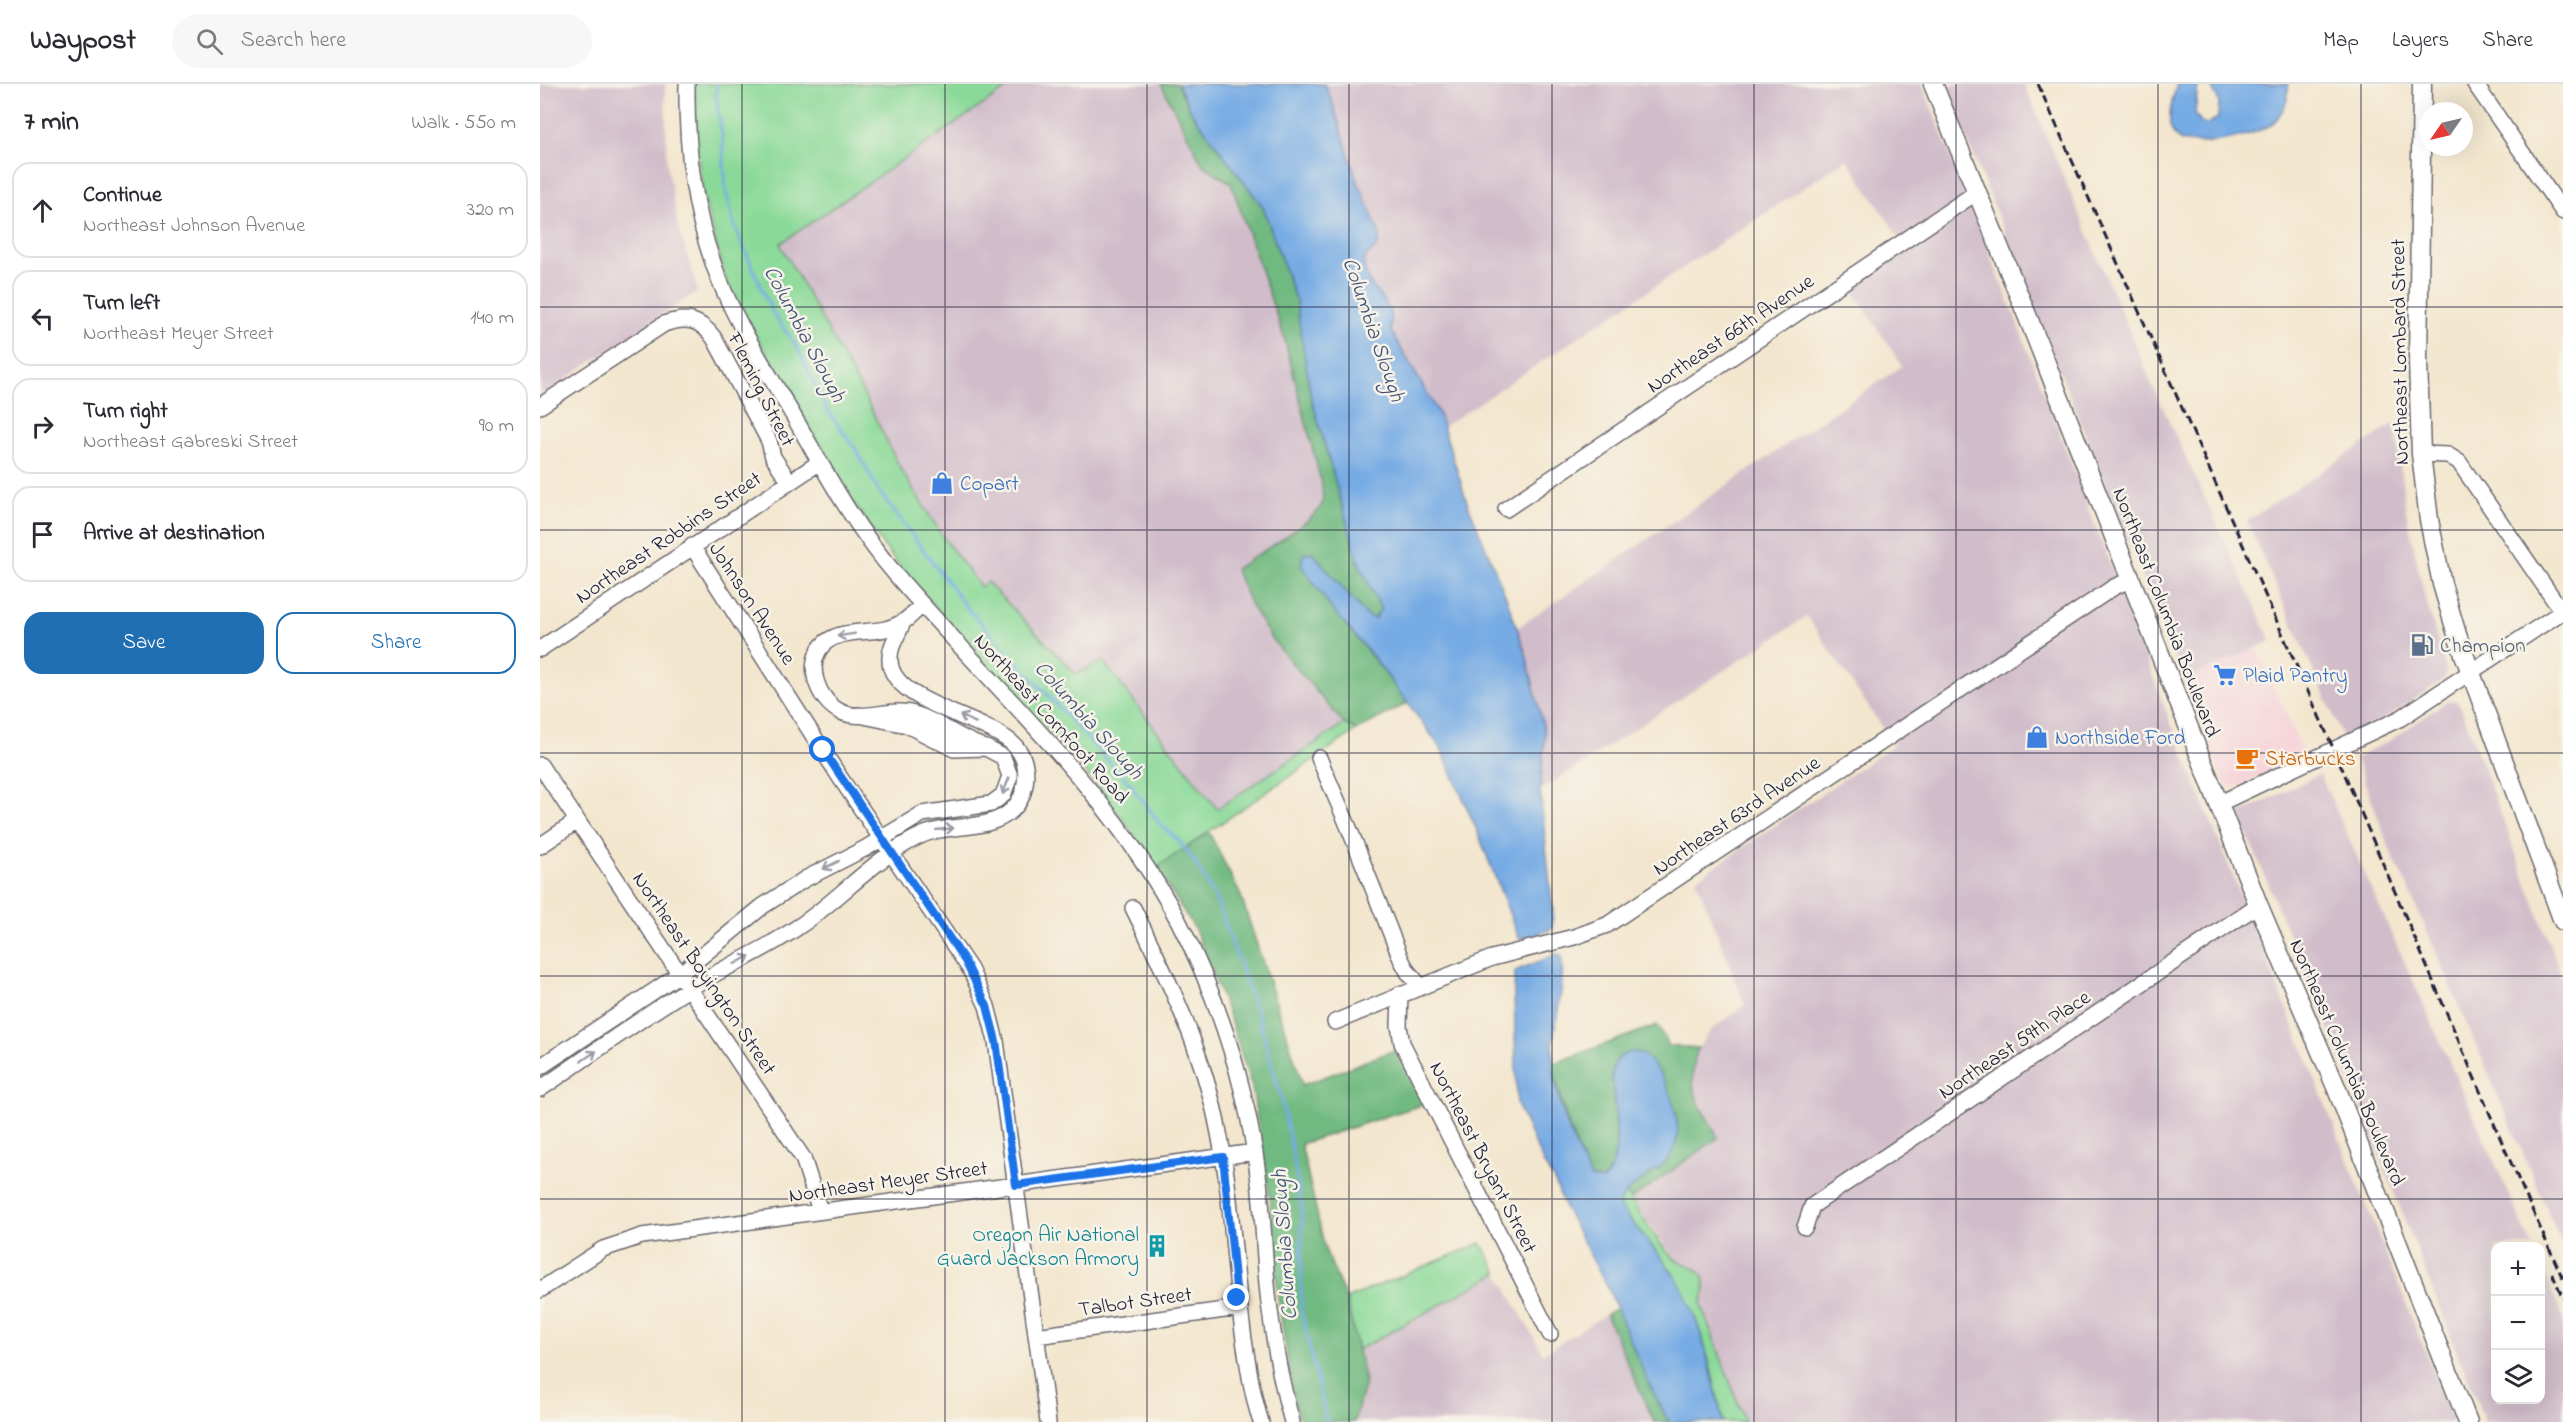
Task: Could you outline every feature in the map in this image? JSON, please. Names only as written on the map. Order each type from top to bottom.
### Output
[{"type":"main road","name":"Northeast Columbia Boulevard","points":[[1933,84],[2258,905],[2340,1098],[2468,1422]]},
{"type":"main road","name":"Northeast Lombard Street","points":[[2422,84],[2418,360],[2421,454],[2436,558],[2470,673],[2563,921]]},
{"type":"street","name":"Northeast Cornfoot Road","points":[[687,84],[691,176],[697,212],[713,263],[733,310],[820,462],[862,532],[922,605],[1091,791],[1129,840],[1188,941],[1224,1027],[1243,1090],[1255,1152],[1269,1304],[1281,1377],[1292,1422]]},
{"type":"street","points":[[2475,84],[2563,212]]},
{"type":"street","name":"Northeast 66th Avenue","points":[[1506,509],[1977,192]]},
{"type":"street","name":"Fleming Street","points":[[540,406],[664,324],[687,318],[706,327],[714,338],[769,441],[773,457],[789,481]]},
{"type":"street","points":[[2218,804],[2387,725],[2563,612],[2459,462],[2448,455],[2421,454]]},
{"type":"street","name":"Northeast Robbins Street","points":[[540,649],[820,462]]},
{"type":"street","name":"Johnson Avenue","points":[[692,546],[841,778],[970,969],[987,1006],[996,1041],[1047,1422]]},
{"type":"street","name":"Northeast 63rd Avenue","points":[[1335,1022],[1492,958],[1574,938],[1607,925],[2114,587],[2130,580]]},
{"type":"street","points":[[540,1067],[681,973],[776,897],[805,879],[883,838],[922,814],[939,810],[981,807],[991,804],[1003,795],[1010,776],[1008,765],[1003,757],[966,741],[915,714],[859,715],[841,712],[827,702],[819,690],[814,662],[818,652],[825,644],[836,636],[882,630],[903,622],[922,605]]},
{"type":"street","points":[[540,1089],[691,988],[797,928],[892,852],[935,830],[961,828],[999,819],[1012,811],[1020,801],[1025,782],[1023,760],[1016,747],[981,726],[922,699],[901,686],[893,675],[889,663],[890,649],[903,622]]},
{"type":"street","points":[[1319,758],[1401,959],[1408,972],[1421,987]]},
{"type":"street","name":"Northeast Boyington Street","points":[[540,765],[803,1158],[819,1211]]},
{"type":"street","points":[[540,846],[578,821]]},
{"type":"street","name":"Northeast 59th Place","points":[[1805,1227],[1812,1206],[2258,905]]},
{"type":"street","points":[[1133,908],[1170,981],[1192,1033],[1219,1131],[1239,1308],[1250,1380],[1261,1422]]},
{"type":"street","name":"Northeast Bryant Street","points":[[1400,994],[1399,1026],[1402,1043],[1550,1334]]},
{"type":"street","name":"Northeast Meyer Street","points":[[540,1290],[579,1263],[623,1241],[642,1236],[1255,1152]]},
{"type":"street","name":"Talbot Street","points":[[1036,1336],[1239,1308]]},
{"type":"shaded area","points":[[540,84],[665,84],[667,164],[678,226],[698,291],[540,396]]},
{"type":"shaded area","points":[[1013,84],[1161,84],[1203,165],[1231,183],[1284,337],[1322,485],[1323,503],[1308,521],[1235,570],[1271,638],[1344,724],[1217,810],[1104,662],[1076,675],[988,582],[982,587],[945,540],[901,470],[862,391],[780,244]]},
{"type":"shaded area","points":[[1324,84],[1922,84],[2017,322],[2168,716],[2454,1422],[1745,1422],[1701,1304],[1706,1291],[1683,1263],[1675,1259],[1631,1199],[1718,1138],[1692,1087],[1691,1069],[1698,1048],[1711,1030],[1745,1005],[1696,879],[1894,745],[1807,616],[1540,791],[1543,765],[1526,654],[1517,628],[1902,366],[1851,288],[1907,250],[1847,159],[1443,427],[1439,413],[1390,329],[1394,318],[1391,310],[1373,289],[1364,267],[1364,259],[1378,245],[1331,98]]},
{"type":"shaded area","points":[[1945,84],[2024,84],[2150,380],[2271,641],[2184,680]]},
{"type":"shaded area","points":[[2395,423],[2405,506],[2423,590],[2447,672],[2444,679],[2389,716],[2343,737],[2247,521]]},
{"type":"shaded area","points":[[2257,647],[2305,756],[2236,787],[2230,787],[2223,781],[2184,680]]},
{"type":"shaded area","points":[[2455,700],[2460,705],[2563,980],[2563,1246],[2406,883],[2393,858],[2356,758],[2394,738],[2446,702]]},
{"type":"shaded area","points":[[2320,774],[2530,1242],[2491,1242],[2491,1404],[2545,1404],[2545,1275],[2563,1317],[2563,1422],[2485,1422],[2344,1066],[2239,814]]},
{"type":"shaded area","points":[[1498,1273],[1543,1354],[1606,1314],[1654,1422],[1355,1422],[1365,1382],[1358,1350]]},
{"type":"green space","points":[[695,84],[1013,84],[780,244],[862,391],[901,470],[945,540],[981,587],[987,582],[1076,674],[1103,661],[1217,809],[1344,724],[1357,730],[1156,868],[1095,783],[913,583],[855,505],[754,333],[725,277],[704,199],[696,145]]},
{"type":"green space","points":[[1161,84],[1177,84],[1192,113],[1263,207],[1296,301],[1311,397],[1359,564],[1381,609],[1373,620],[1365,614],[1312,552],[1301,565],[1408,703],[1357,730],[1344,724],[1271,638],[1252,607],[1235,569],[1297,529],[1318,511],[1323,502],[1322,485],[1284,337],[1231,183],[1203,165]]},
{"type":"green space","points":[[1209,832],[1241,896],[1303,1085],[1395,1050],[1424,1104],[1301,1144],[1325,1249],[1346,1299],[1365,1382],[1354,1422],[1300,1422],[1294,1401],[1278,1299],[1270,1201],[1252,1087],[1229,1016],[1195,929],[1156,868]]},
{"type":"green space","points":[[1657,1025],[1669,1046],[1698,1048],[1694,1063],[1693,1086],[1700,1105],[1718,1138],[1631,1199],[1626,1192],[1638,1182],[1612,1074],[1616,1145],[1614,1159],[1602,1180],[1591,1178],[1578,1150],[1563,1108],[1552,1064]]},
{"type":"green space","points":[[1626,1192],[1670,1255],[1701,1273],[1705,1290],[1701,1304],[1745,1422],[1723,1422],[1706,1352],[1689,1302],[1667,1265],[1619,1205]]},
{"type":"green space","points":[[1481,1243],[1498,1273],[1358,1350],[1346,1299]]},
{"type":"green space","points":[[1617,1308],[1649,1384],[1669,1422],[1654,1422],[1606,1314]]},
{"type":"water","points":[[1178,84],[1324,84],[1331,98],[1356,177],[1380,234],[1378,245],[1364,259],[1368,280],[1389,310],[1390,329],[1439,414],[1467,502],[1506,597],[1526,654],[1545,734],[1540,791],[1553,912],[1552,928],[1519,938],[1478,833],[1441,748],[1374,658],[1331,608],[1301,565],[1303,554],[1312,552],[1365,614],[1374,619],[1381,609],[1359,564],[1311,397],[1296,301],[1263,207],[1192,113]]},
{"type":"water","points":[[2177,84],[2198,84],[2195,114],[2202,123],[2207,124],[2218,118],[2219,102],[2210,84],[2288,84],[2288,94],[2281,113],[2267,127],[2226,140],[2184,142],[2173,133],[2170,119]]},
{"type":"water","points":[[1557,954],[1561,956],[1562,976],[1554,1033],[1554,1071],[1568,1126],[1591,1178],[1603,1180],[1610,1171],[1614,1159],[1616,1130],[1612,1074],[1620,1057],[1629,1052],[1635,1052],[1647,1058],[1661,1076],[1672,1100],[1677,1125],[1675,1147],[1664,1164],[1631,1189],[1619,1205],[1667,1265],[1689,1302],[1711,1370],[1723,1422],[1669,1422],[1649,1384],[1608,1288],[1565,1208],[1555,1182],[1544,1164],[1517,1104],[1515,971]]},
{"type":"waterway","name":"Columbia Slough","points":[[717,84],[716,96],[722,135],[726,191],[735,227],[772,312],[797,347],[826,408],[857,451],[878,490],[968,609],[1130,784],[1160,824],[1180,842],[1195,862],[1217,901],[1258,1015],[1280,1093],[1302,1211],[1301,1310],[1327,1422]]},
{"type":"railway","points":[[2038,84],[2342,768],[2563,1279]]},
{"type":"railway","points":[[2552,1273],[2563,1298]]},
{"type":"place","name":"Copart","points":[[942,483]]},
{"type":"place","name":"Champion","points":[[2422,645]]},
{"type":"place","name":"Plaid Pantry","points":[[2225,675]]},
{"type":"place","name":"Northside Ford","points":[[2037,737]]},
{"type":"place","name":"Starbucks","points":[[2247,758]]},
{"type":"place","name":"Oregon Air National Guard Jackson Armory","points":[[1157,1246]]},
{"type":"route","points":[[823,750],[965,961],[987,1006],[996,1041],[1016,1185],[1223,1157],[1237,1298]]}]
